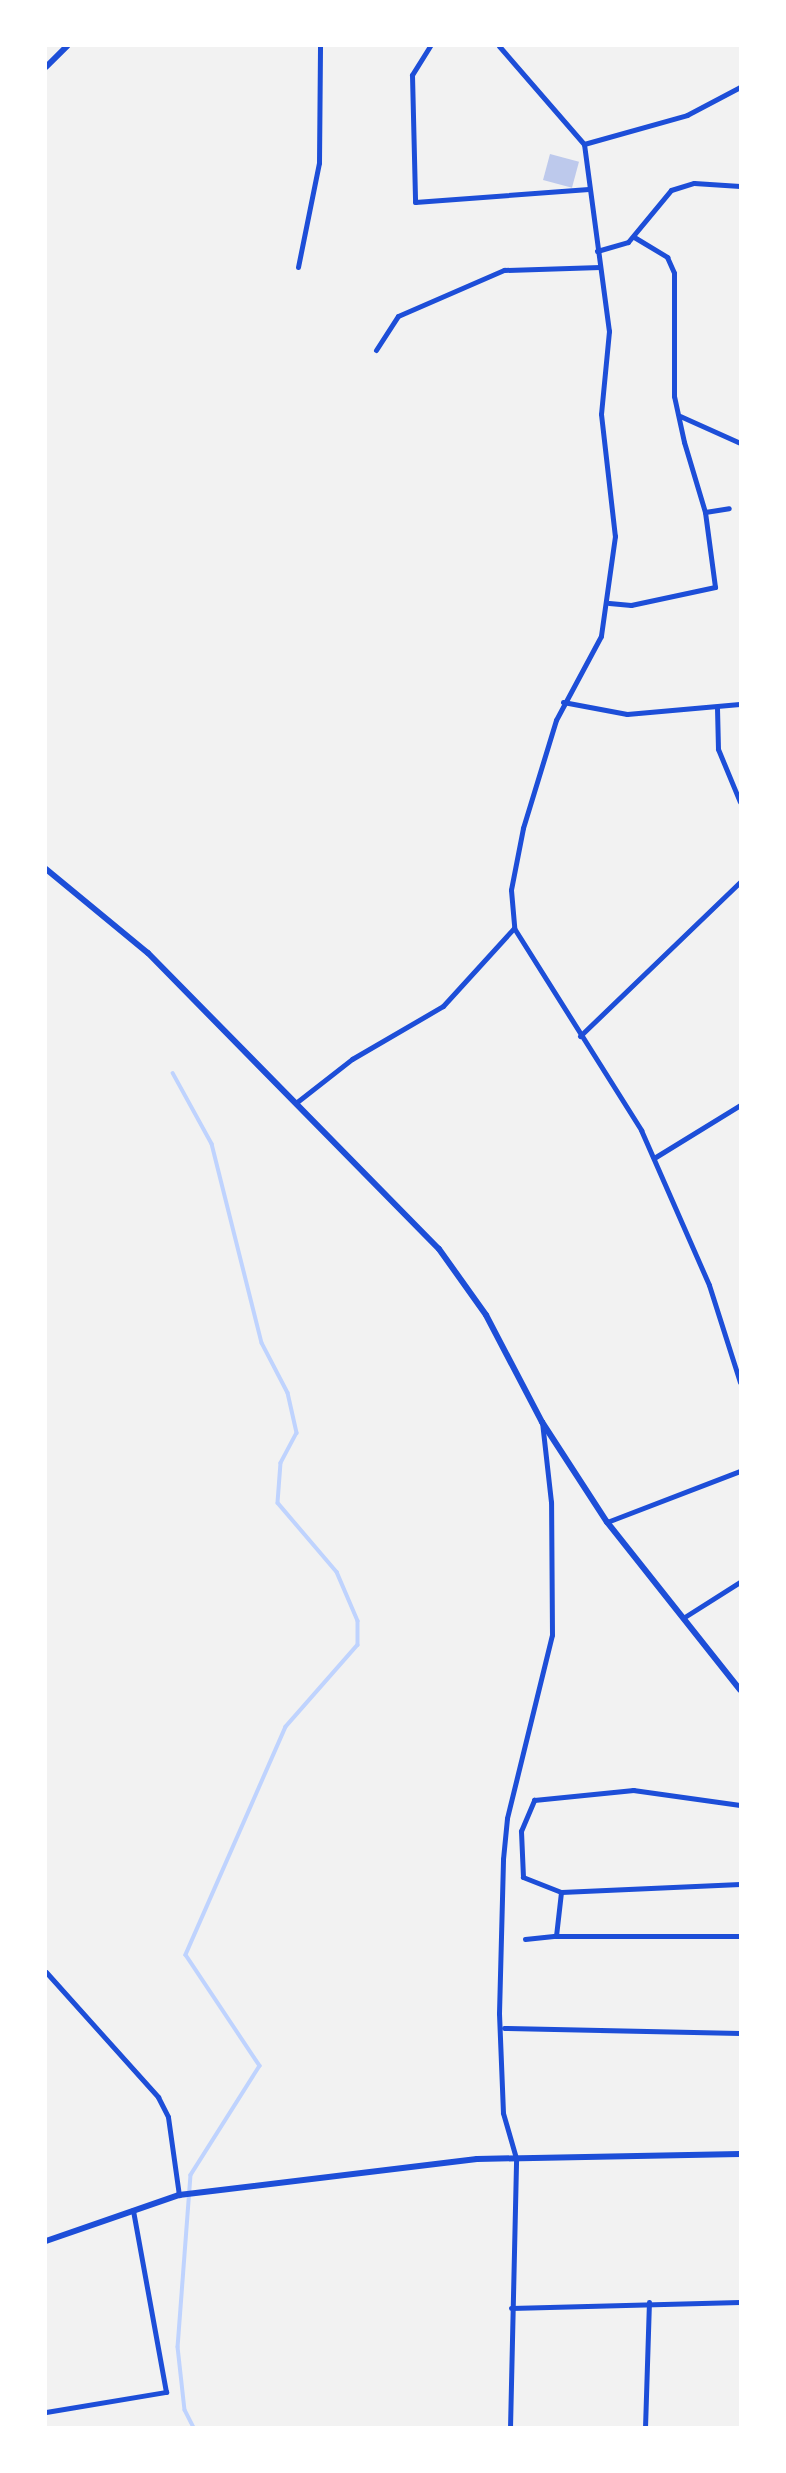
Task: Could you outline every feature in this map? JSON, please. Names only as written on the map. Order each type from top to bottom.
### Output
[{"type":"street","points":[[46,67],[67,46]]},
{"type":"street","points":[[298,267],[318,163],[320,46]]},
{"type":"street","points":[[430,46],[412,75],[415,202],[589,189]]},
{"type":"street","points":[[499,46],[584,144],[609,331],[601,414],[615,536],[609,603],[601,636],[563,702],[514,861],[514,928],[654,1158],[709,1285],[740,1382]]},
{"type":"street","points":[[584,144],[687,115],[740,87]]},
{"type":"street","points":[[597,251],[634,237],[671,190],[694,183],[740,186]]},
{"type":"street","points":[[609,603],[631,605],[715,587],[705,512],[674,396],[674,273],[667,257],[634,237]]},
{"type":"street","points":[[376,350],[398,316],[493,274],[600,267]]},
{"type":"street","points":[[680,416],[740,443]]},
{"type":"street","points":[[705,512],[729,508]]},
{"type":"street","points":[[563,702],[627,714],[740,704]]},
{"type":"street","points":[[717,708],[718,750],[737,788],[740,802]]},
{"type":"street","points":[[46,869],[148,953],[297,1102],[463,1279],[542,1422],[607,1522],[740,1690]]},
{"type":"street","points":[[580,1036],[740,882]]},
{"type":"street","points":[[297,1102],[352,1059],[443,1006],[514,928]]},
{"type":"street","points":[[654,1158],[740,1105]]},
{"type":"street","points":[[510,2427],[516,2158],[503,2113],[504,2028],[499,2013],[507,1818],[552,1636],[551,1502],[542,1422]]},
{"type":"street","points":[[607,1522],[740,1471]]},
{"type":"street","points":[[682,1618],[740,1582]]},
{"type":"street","points":[[740,1805],[633,1790],[534,1800],[521,1831],[523,1877],[561,1892],[740,1884]]},
{"type":"street","points":[[556,1936],[561,1892]]},
{"type":"street","points":[[525,1939],[556,1936],[740,1936]]},
{"type":"street","points":[[46,1972],[158,2097],[168,2117],[178,2195]]},
{"type":"street","points":[[504,2028],[740,2033]]},
{"type":"street","points":[[46,2241],[178,2195],[516,2158],[740,2154]]},
{"type":"street","points":[[46,2412],[166,2392],[133,2210]]},
{"type":"street","points":[[511,2308],[649,2302],[740,2302]]},
{"type":"street","points":[[645,2427],[649,2302]]},
{"type":"building","points":[[550,154],[579,162],[572,188],[543,180]]},
{"type":"waterway","points":[[173,1073],[212,1144],[262,1343],[288,1393],[297,1433],[281,1463],[278,1503],[337,1572],[358,1621],[358,1645],[286,1727],[186,1955],[260,2066],[191,2175],[178,2347],[185,2410],[194,2428]]}]
